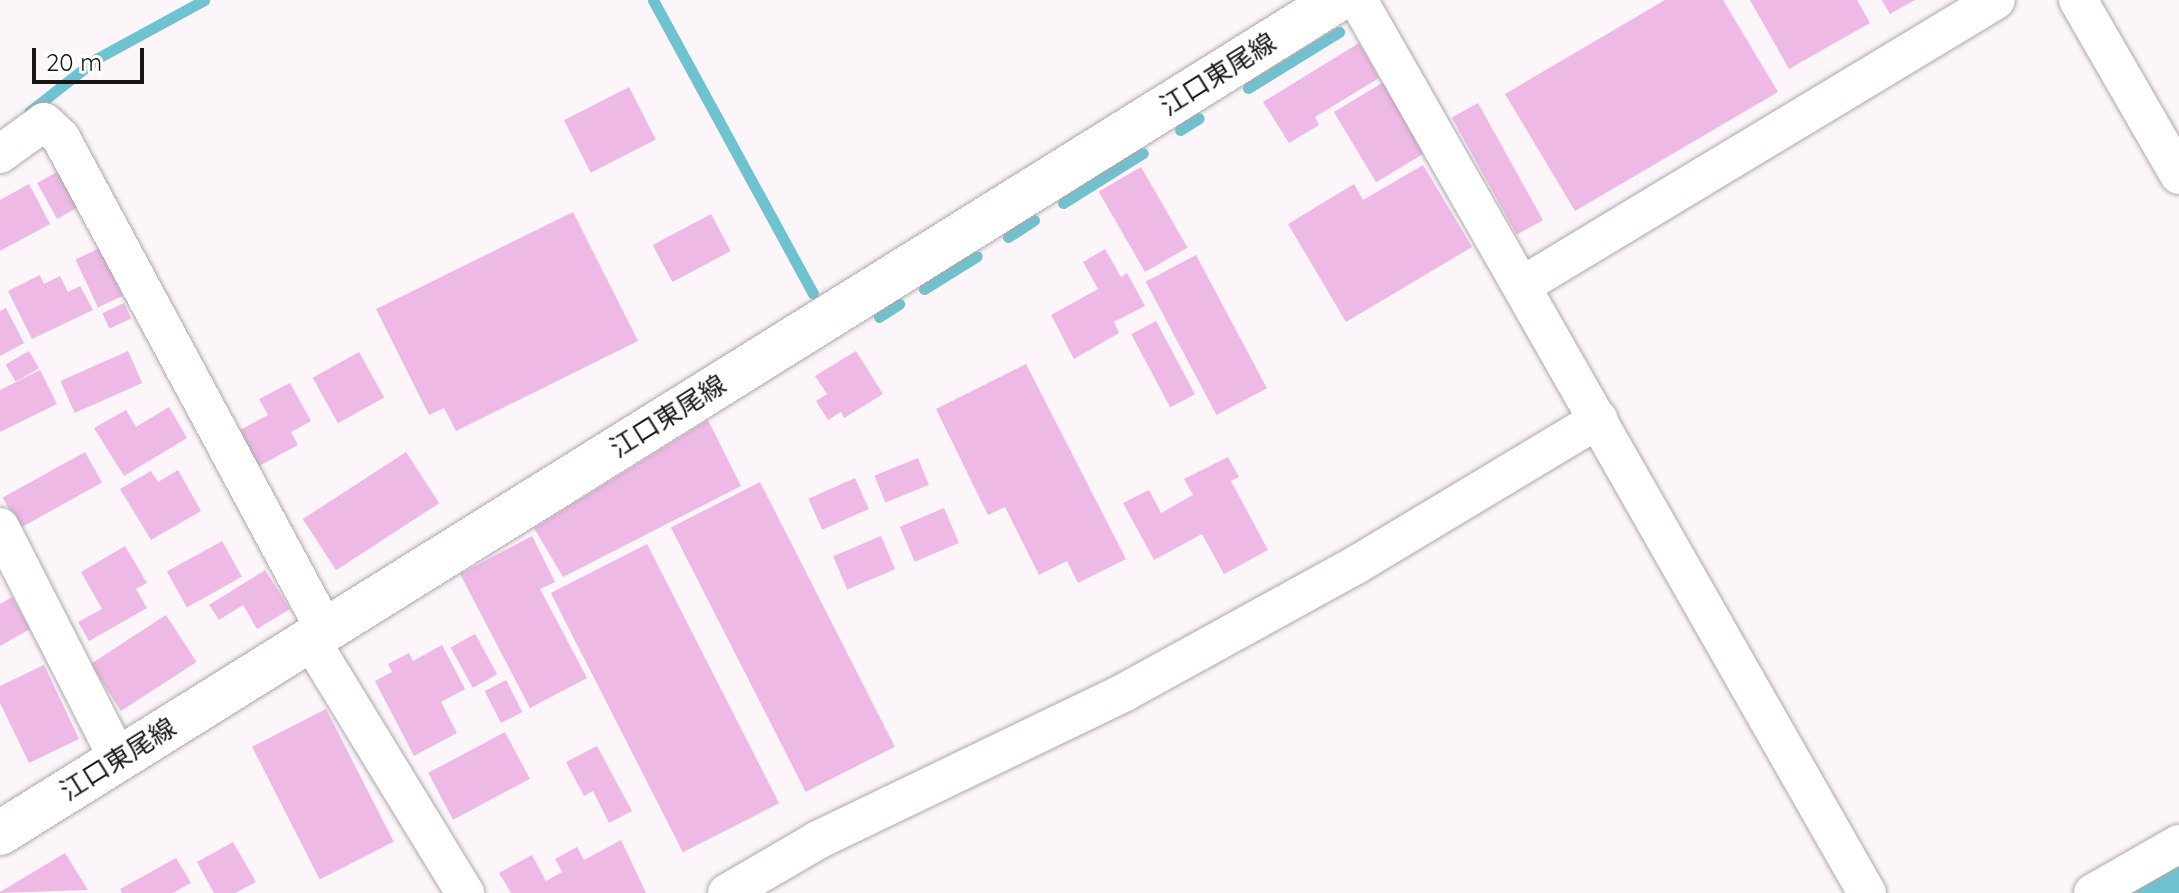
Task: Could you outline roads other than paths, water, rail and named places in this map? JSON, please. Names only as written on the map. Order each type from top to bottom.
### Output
[{"type":"main road","name":"江口東尾線","points":[[0,833],[1337,0]]},
{"type":"street","points":[[1358,0],[1867,893]]},
{"type":"street","points":[[1523,285],[1996,0]]},
{"type":"street","points":[[2078,0],[2179,175]]},
{"type":"street","points":[[0,154],[44,122],[61,138],[317,634],[465,893]]},
{"type":"street","points":[[727,893],[818,840],[1125,692],[1356,565],[1599,419]]},
{"type":"street","points":[[0,527],[118,759]]},
{"type":"street","points":[[2093,893],[2179,844]]},
{"type":"water","points":[[2179,865],[2179,893],[2129,893]]},
{"type":"waterway","points":[[29,112],[96,59],[204,0]]},
{"type":"waterway","points":[[653,0],[813,293]]},
{"type":"waterway","points":[[1248,88],[1339,32]]},
{"type":"waterway","points":[[1180,130],[1199,118]]},
{"type":"waterway","points":[[1063,203],[1143,153]]},
{"type":"waterway","points":[[1008,237],[1034,220]]},
{"type":"waterway","points":[[924,289],[977,256]]},
{"type":"waterway","points":[[879,317],[899,304]]}]
